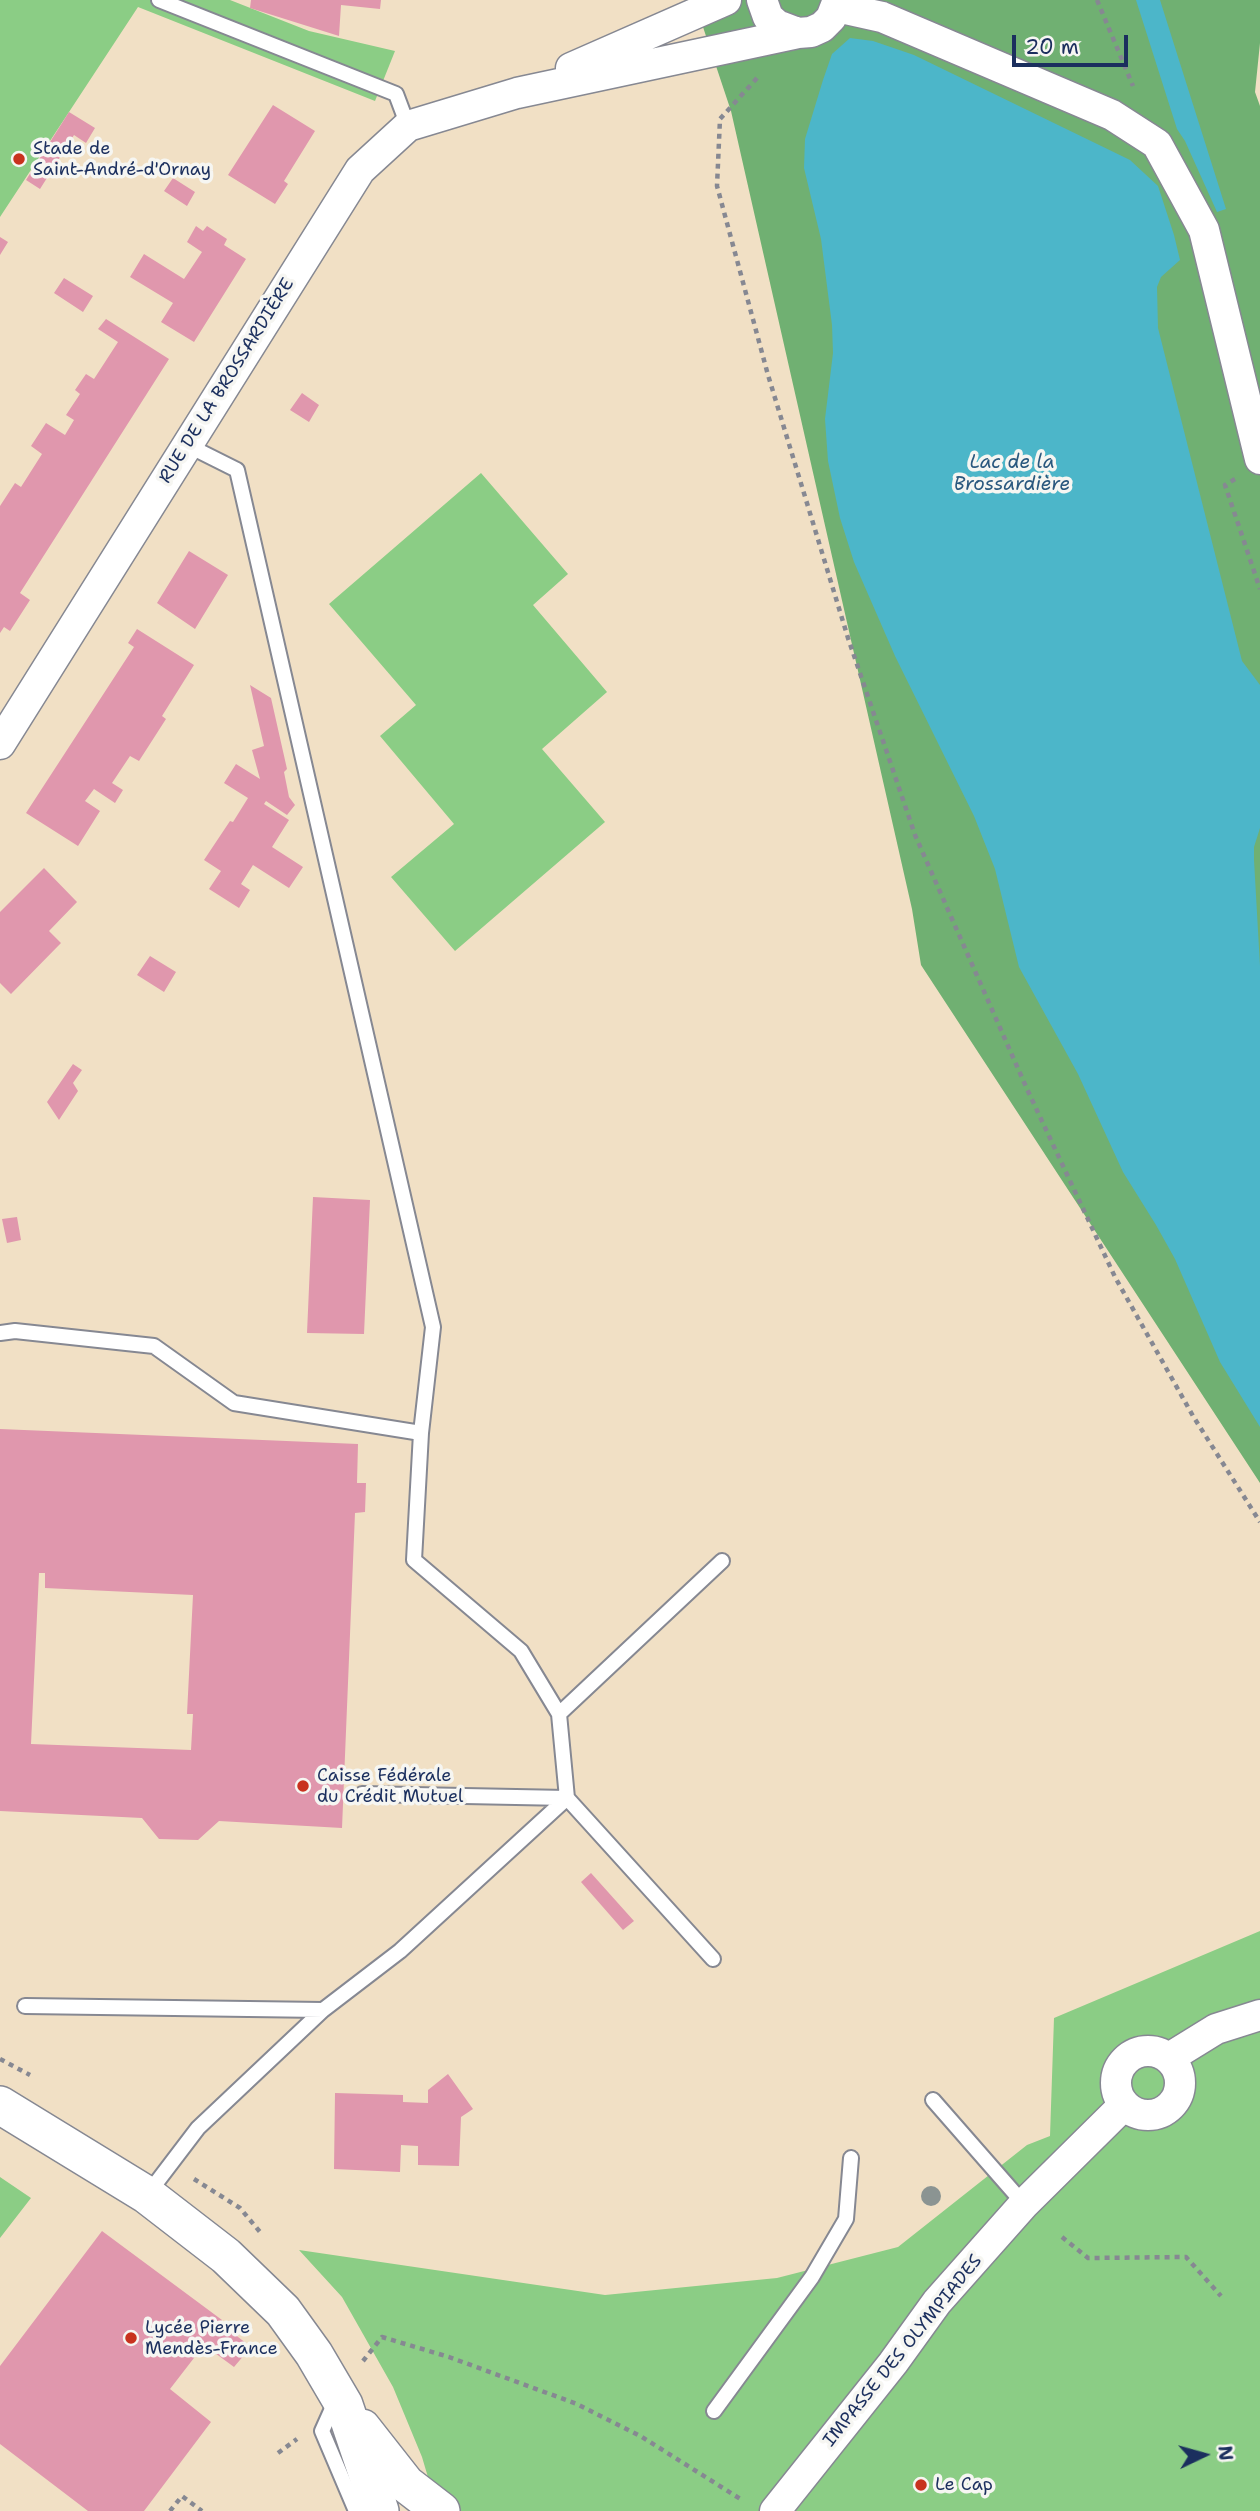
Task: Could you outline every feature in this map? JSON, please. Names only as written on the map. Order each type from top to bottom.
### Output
[{"type":"street","points":[[517,93],[726,0]]},
{"type":"street","points":[[762,0],[768,17],[787,31],[798,33]]},
{"type":"street","points":[[517,93],[822,27],[831,18],[838,4],[882,17],[1112,115],[1157,144],[1203,230],[1260,459]]},
{"type":"street","name":"RUE DE LA BROSSARDIÈRE","points":[[0,744],[360,170],[408,125],[517,93]]},
{"type":"street","points":[[1169,2059],[1216,2029],[1260,2015]]},
{"type":"street","points":[[1139,2052],[1160,2053],[1169,2059],[1176,2067],[1181,2087],[1171,2107],[1152,2115],[1141,2115],[1124,2105],[1116,2085],[1122,2065],[1139,2052]]},
{"type":"street","points":[[0,2105],[147,2195],[226,2256],[283,2311],[338,2394],[406,2484],[442,2511]]},
{"type":"street","name":"IMPASSE DES OLYMPIADES","points":[[761,2508],[893,2363],[937,2302],[1024,2204],[1124,2105]]},
{"type":"street","points":[[338,2394],[380,2511]]},
{"type":"lane","points":[[159,0],[396,93],[408,125]]},
{"type":"lane","points":[[187,445],[237,470],[433,1327],[421,1433],[414,1560],[521,1651],[559,1714],[567,1798],[713,1959]]},
{"type":"lane","points":[[0,1333],[15,1331],[154,1346],[234,1403],[421,1433]]},
{"type":"lane","points":[[559,1714],[722,1561]]},
{"type":"lane","points":[[362,1794],[567,1798]]},
{"type":"lane","points":[[147,2195],[198,2128],[323,2010],[400,1951],[567,1798]]},
{"type":"lane","points":[[25,2006],[323,2010]]},
{"type":"lane","points":[[933,2100],[1024,2204]]},
{"type":"lane","points":[[714,2412],[812,2277],[846,2219],[851,2158]]},
{"type":"lane","points":[[338,2394],[322,2431],[356,2511]]},
{"type":"path","points":[[1097,0],[1157,144]]},
{"type":"path","points":[[798,33],[720,119],[717,186],[768,374],[848,638],[915,835],[1027,1089],[1115,1278],[1193,1416],[1260,1522]]},
{"type":"path","points":[[1237,478],[1225,485],[1260,589]]},
{"type":"path","points":[[1062,2237],[1088,2258],[1186,2257],[1221,2296]]},
{"type":"path","points":[[338,2394],[382,2336],[449,2357],[577,2404],[642,2437],[761,2508]]},
{"type":"path","points":[[278,2453],[297,2439]]},
{"type":"path","points":[[170,2511],[182,2496],[202,2511]]},
{"type":"green space","name":"Stade de Saint-André-d'Ornay","points":[[0,0],[230,0],[309,31],[395,51],[375,101],[138,7],[0,217]]},
{"type":"green space","name":"Lac de la Brossardière","points":[[694,0],[1260,0],[1260,43],[1255,92],[1260,106],[1260,1483],[921,965],[912,909],[731,111]]},
{"type":"green space","points":[[481,473],[568,574],[533,605],[607,692],[542,749],[605,822],[455,951],[391,877],[454,824],[380,736],[416,705],[329,604]]},
{"type":"green space","points":[[1260,1931],[1260,2511],[438,2511],[422,2457],[393,2387],[342,2297],[299,2250],[605,2295],[777,2278],[898,2247],[1027,2145],[1050,2136],[1054,2018]]},
{"type":"green space","points":[[0,2177],[31,2198],[0,2238]]},
{"type":"water","points":[[1136,0],[1160,0],[1226,209],[1217,212],[1177,129]]},
{"type":"water","name":"Lac de la Brossardière","points":[[850,38],[873,41],[914,55],[1130,160],[1158,186],[1174,235],[1180,260],[1161,277],[1157,287],[1158,328],[1242,661],[1260,685],[1260,828],[1254,847],[1254,860],[1260,966],[1260,1427],[1220,1362],[1175,1259],[1123,1172],[1078,1074],[1019,967],[995,869],[974,816],[895,656],[854,562],[840,518],[828,461],[825,419],[833,353],[832,325],[821,239],[804,168],[805,139],[832,54]]},
{"type":"building","points":[[251,0],[381,0],[380,9],[341,5],[339,36],[250,8]]},
{"type":"building","points":[[273,105],[315,131],[284,181],[288,184],[275,204],[228,175]]},
{"type":"building","points":[[69,112],[95,128],[86,143],[74,135],[40,189],[26,180]]},
{"type":"building","points":[[173,178],[195,192],[187,206],[164,191]]},
{"type":"building","points":[[196,226],[203,231],[207,226],[227,239],[224,245],[246,259],[194,342],[161,322],[173,303],[130,277],[144,254],[184,279],[202,252],[187,242]]},
{"type":"building","points":[[0,237],[8,242],[0,255]]},
{"type":"building","points":[[64,278],[93,296],[83,312],[54,293]]},
{"type":"building","points":[[106,319],[169,359],[20,593],[30,600],[10,631],[4,627],[0,633],[0,506],[15,483],[21,487],[42,454],[31,446],[46,423],[65,435],[74,420],[66,415],[80,394],[75,390],[86,374],[94,379],[118,342],[98,329]]},
{"type":"building","points":[[302,393],[319,405],[309,422],[290,410]]},
{"type":"building","points":[[189,551],[228,575],[195,629],[157,603]]},
{"type":"building","points":[[137,629],[194,665],[162,716],[166,719],[139,761],[130,756],[112,783],[123,790],[115,803],[94,789],[85,801],[100,811],[78,846],[26,813],[134,647],[128,643]]},
{"type":"building","points":[[250,685],[271,698],[287,769],[284,772],[289,797],[295,805],[287,815],[266,801],[264,804],[289,820],[272,847],[303,867],[289,888],[253,865],[241,884],[250,890],[239,908],[209,889],[221,871],[204,860],[248,798],[224,783],[236,764],[260,779],[252,750],[264,746]]},
{"type":"building","points":[[44,868],[77,902],[49,931],[61,943],[11,994],[0,983],[0,912]]},
{"type":"building","points":[[150,956],[176,972],[164,992],[137,975]]},
{"type":"building","points":[[73,1064],[82,1070],[73,1083],[78,1091],[59,1120],[47,1102]]},
{"type":"building","points":[[313,1197],[370,1200],[364,1334],[307,1333]]},
{"type":"building","points":[[17,1217],[21,1240],[7,1243],[2,1219]]},
{"type":"building","points":[[0,1429],[358,1444],[357,1483],[366,1483],[365,1512],[355,1513],[342,1828],[219,1821],[198,1840],[159,1839],[142,1818],[0,1811]],"holes":[[[39,1573],[45,1573],[45,1588],[193,1595],[187,1714],[193,1714],[191,1750],[31,1744]]]},
{"type":"building","points":[[591,1873],[634,1921],[623,1930],[581,1882]]},
{"type":"building","points":[[448,2074],[473,2109],[461,2117],[459,2166],[418,2165],[418,2146],[401,2145],[400,2172],[334,2169],[335,2093],[403,2095],[403,2102],[428,2103],[428,2090]]},
{"type":"building","points":[[102,2231],[222,2320],[220,2323],[251,2347],[234,2367],[204,2345],[170,2389],[211,2422],[144,2511],[88,2511],[0,2444],[0,2366]]},
{"type":"place","name":"Stade de Saint-André-d'Ornay","points":[[19,159]]},
{"type":"place","name":"Caisse Fédérale du Crédit Mutuel","points":[[303,1786]]},
{"type":"place","name":"Lycée Pierre Mendès-France","points":[[131,2338]]},
{"type":"place","name":"Le Cap","points":[[921,2485]]}]
